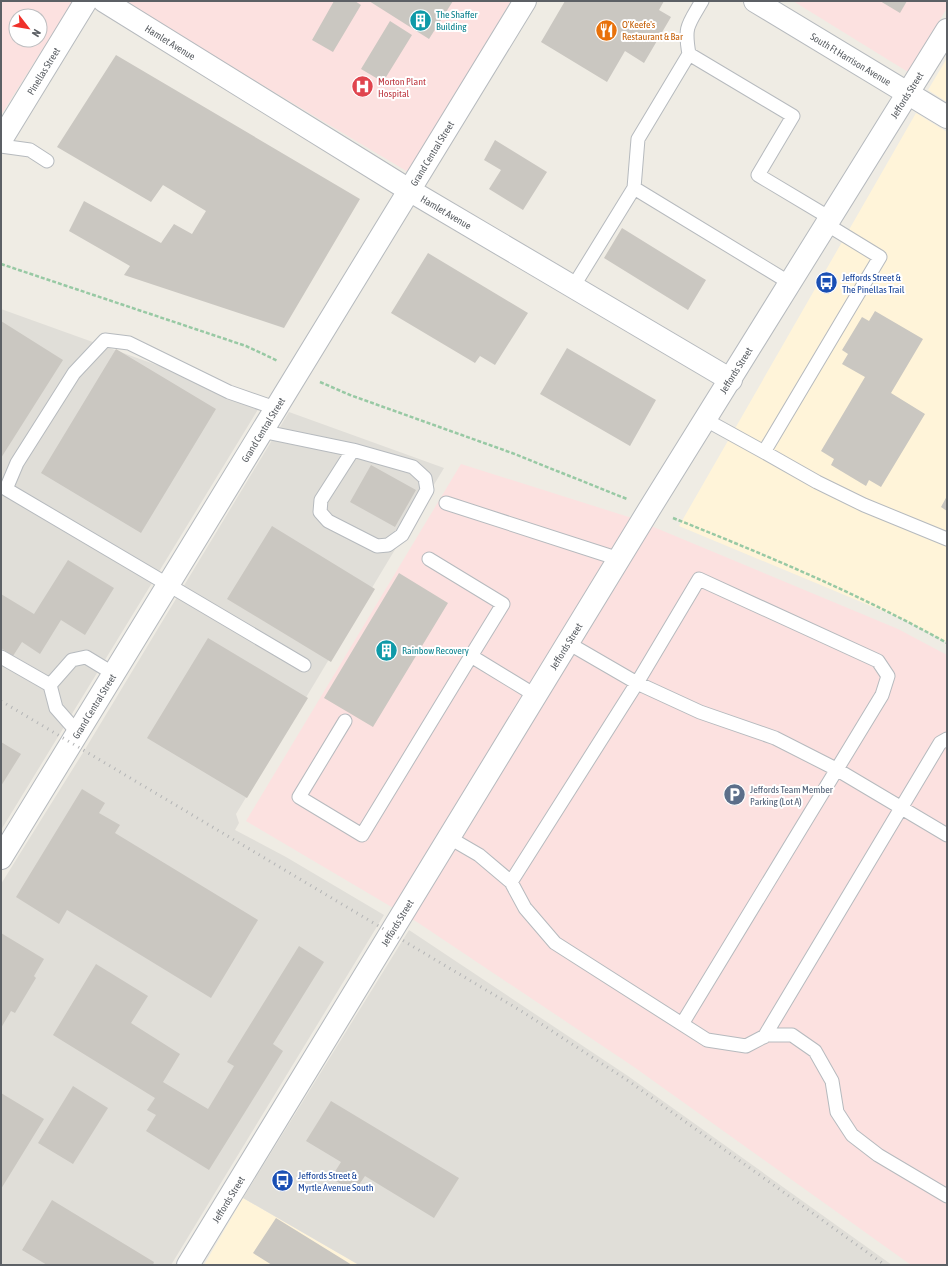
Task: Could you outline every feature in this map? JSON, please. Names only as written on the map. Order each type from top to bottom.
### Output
[{"type":"street","name":"Pinellas Street","points":[[1,140],[86,1]]},
{"type":"street","name":"Hamlet Avenue","points":[[104,1],[409,190],[730,380]]},
{"type":"street","name":"Grand Central Street","points":[[2,854],[78,733],[275,408],[525,1]]},
{"type":"street","name":"South Ft Harrison Avenue","points":[[755,1],[947,117]]},
{"type":"street","name":"Jeffords Street","points":[[188,1265],[650,508],[947,30]]},
{"type":"lane","points":[[573,287],[634,188],[638,139],[689,54],[686,35],[688,23],[702,1]]},
{"type":"lane","points":[[689,54],[793,116],[758,175],[880,257],[764,452]]},
{"type":"lane","points":[[1,146],[30,150],[47,161]]},
{"type":"lane","points":[[634,188],[790,283]]},
{"type":"lane","points":[[275,408],[229,392],[129,343],[105,340],[74,373],[17,463],[4,487],[304,665]]},
{"type":"lane","points":[[706,420],[817,482],[864,505],[947,539]]},
{"type":"lane","points":[[261,431],[353,450],[413,467],[425,478],[427,490],[402,535],[388,545],[377,546],[328,521],[320,512],[321,500],[353,450]]},
{"type":"lane","points":[[446,503],[619,559]]},
{"type":"lane","points":[[345,721],[299,797],[362,835],[503,604],[429,559]]},
{"type":"lane","points":[[511,882],[637,683],[699,579],[878,661],[888,676],[882,695],[682,1024]]},
{"type":"lane","points":[[568,643],[637,683],[700,712],[775,738],[836,769],[947,835]]},
{"type":"lane","points":[[471,656],[535,696]]},
{"type":"lane","points":[[1,657],[50,685],[56,708],[78,733]]},
{"type":"lane","points":[[50,685],[72,660],[86,657],[114,674]]},
{"type":"lane","points":[[764,1037],[940,743],[947,739]]},
{"type":"lane","points":[[448,837],[479,855],[511,882],[525,908],[555,943],[707,1040],[746,1046],[767,1035],[792,1035],[815,1051],[832,1082],[837,1112],[852,1136],[878,1155],[947,1196]]},
{"type":"path","points":[[1,264],[246,346],[350,395],[512,453],[762,554],[903,618],[947,643]]},
{"type":"shaded area","points":[[1,1],[73,1],[48,41],[48,8],[8,8],[8,48],[43,48],[1,115]]},
{"type":"shaded area","name":"Morton Plant Hospital","points":[[122,1],[511,1],[408,172]]},
{"type":"shaded area","points":[[793,1],[947,1],[947,8],[908,72]]},
{"type":"shaded area","points":[[947,58],[947,102],[928,90]]},
{"type":"shaded area","points":[[916,113],[947,132],[947,642],[902,619],[679,526]]},
{"type":"shaded area","points":[[1,309],[262,403],[1,830]]},
{"type":"shaded area","points":[[289,412],[444,468],[236,814],[239,823],[235,830],[286,857],[384,915],[171,1265],[1,1265],[1,884],[84,751]]},
{"type":"shaded area","name":"Jeffords Team Member Parking (Lot A)","points":[[461,464],[632,518],[898,629],[947,655],[947,1265],[911,1265],[634,1067],[417,922],[246,821]]},
{"type":"shaded area","points":[[409,930],[628,1076],[892,1265],[359,1265],[243,1198]]},
{"type":"shaded area","points":[[243,1198],[359,1265],[204,1265]]},
{"type":"building","points":[[334,1],[355,1],[361,5],[333,52],[312,40]]},
{"type":"building","name":"The Shaffer Building","points":[[369,1],[453,1],[429,39]]},
{"type":"building","name":"O'Keefe's Restaurant & Bar","points":[[565,1],[664,1],[659,10],[671,17],[644,63],[625,51],[607,82],[541,42]]},
{"type":"building","points":[[880,1],[907,1],[900,13]]},
{"type":"building","points":[[390,21],[412,35],[383,82],[361,69]]},
{"type":"building","points":[[116,55],[360,199],[284,328],[124,275],[130,266],[69,231],[84,201],[161,243],[174,224],[192,234],[206,211],[163,185],[151,202],[57,147]]},
{"type":"building","points":[[495,140],[547,172],[523,210],[489,189],[501,170],[484,160]]},
{"type":"building","points":[[622,228],[706,280],[688,310],[604,258]]},
{"type":"building","points":[[428,253],[528,313],[495,365],[480,356],[475,363],[391,313]]},
{"type":"building","points":[[875,311],[923,339],[891,393],[925,414],[881,487],[869,480],[866,486],[831,465],[834,459],[821,451],[865,377],[842,364],[848,354],[842,350],[862,317],[869,321]]},
{"type":"building","points":[[1,321],[63,360],[1,458]]},
{"type":"building","points":[[567,348],[656,400],[630,446],[540,394]]},
{"type":"building","points":[[116,349],[216,409],[141,533],[41,473]]},
{"type":"building","points":[[371,465],[416,490],[395,527],[350,502]]},
{"type":"building","points":[[947,496],[947,511],[941,507]]},
{"type":"building","points":[[272,526],[375,589],[331,662],[227,599]]},
{"type":"building","points":[[68,560],[114,588],[85,635],[61,620],[40,654],[22,642],[13,656],[1,648],[1,594],[34,614]]},
{"type":"building","name":"Rainbow Recovery","points":[[399,573],[448,603],[373,727],[324,698]]},
{"type":"building","points":[[208,638],[308,698],[247,798],[147,738]]},
{"type":"building","points":[[1,742],[21,754],[1,786]]},
{"type":"building","points":[[82,789],[105,803],[99,813],[120,825],[115,833],[258,920],[211,998],[67,910],[59,924],[16,897]]},
{"type":"building","points":[[1,933],[44,959],[34,976],[36,978],[15,1013],[11,1011],[1,1028]]},
{"type":"building","points":[[299,946],[324,962],[273,1044],[283,1051],[209,1170],[146,1131],[156,1115],[147,1110],[155,1098],[53,1035],[96,964],[148,996],[131,1023],[180,1054],[163,1082],[208,1109],[234,1066],[227,1062]]},
{"type":"building","points":[[73,1086],[108,1108],[73,1164],[38,1143]]},
{"type":"building","points":[[1,1093],[44,1119],[1,1189]]},
{"type":"building","points":[[331,1101],[459,1178],[434,1218],[365,1176],[354,1192],[331,1178],[341,1162],[306,1141]]},
{"type":"building","points":[[52,1200],[154,1262],[153,1265],[47,1265],[22,1250]]},
{"type":"building","points":[[276,1218],[352,1265],[272,1265],[253,1253]]},
{"type":"railway","points":[[1,701],[523,1012],[630,1082],[885,1265]]},
{"type":"place","name":"The Shaffer Building","points":[[420,20]]},
{"type":"place","name":"O'Keefe's Restaurant & Bar","points":[[606,30]]},
{"type":"place","name":"Morton Plant Hospital","points":[[362,87]]},
{"type":"place","name":"Jeffords Street & The Pinellas Trail","points":[[826,283]]},
{"type":"place","name":"Rainbow Recovery","points":[[386,650]]},
{"type":"place","name":"Jeffords Team Member Parking (Lot A)","points":[[735,795]]},
{"type":"place","name":"Jeffords Street & Myrtle Avenue South","points":[[282,1181]]}]
